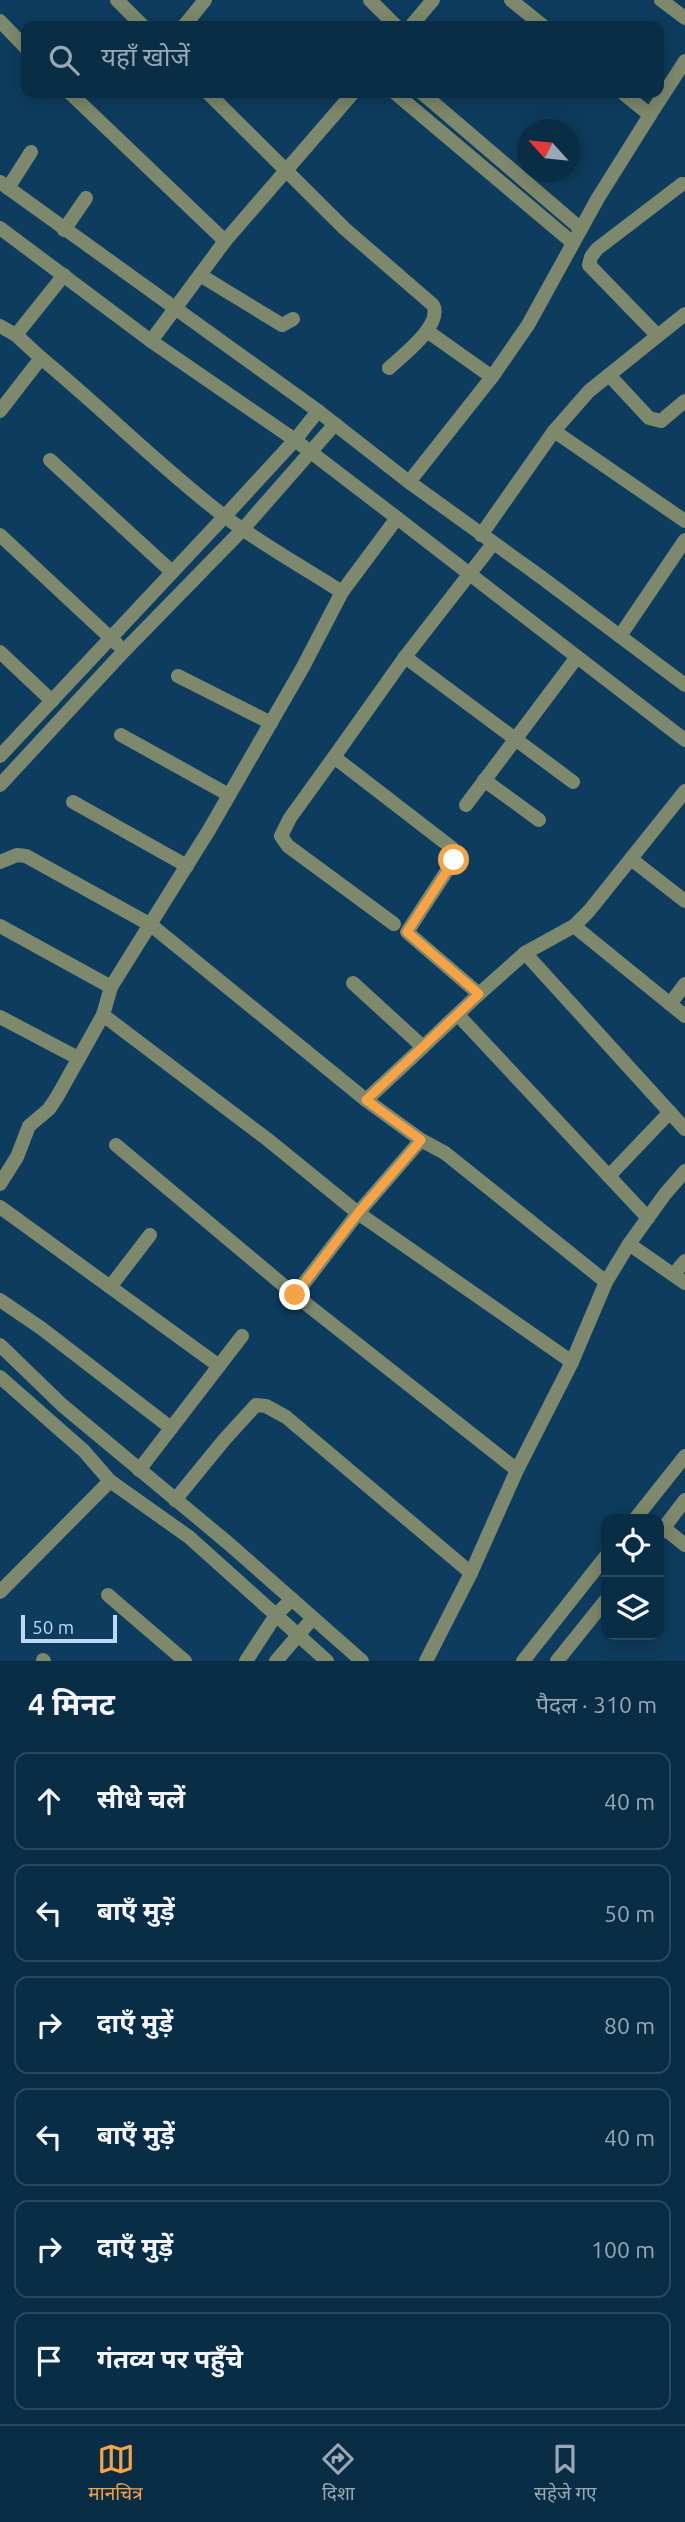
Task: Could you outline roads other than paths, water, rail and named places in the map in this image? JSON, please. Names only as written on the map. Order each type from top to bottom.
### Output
[{"type":"street","points":[[188,21],[205,0]]},
{"type":"street","points":[[370,0],[391,21]]},
{"type":"street","points":[[415,21],[433,0]]},
{"type":"street","points":[[511,0],[537,21]]},
{"type":"street","points":[[661,0],[685,18]]},
{"type":"street","points":[[123,2],[139,21]]},
{"type":"street","points":[[0,21],[21,43]]},
{"type":"street","points":[[664,93],[685,61]]},
{"type":"street","points":[[75,98],[225,241]]},
{"type":"street","points":[[213,98],[345,229],[433,305],[435,318],[427,331],[389,368]]},
{"type":"street","points":[[151,341],[225,241],[349,98]]},
{"type":"street","points":[[400,98],[573,243]]},
{"type":"street","points":[[419,114],[427,98]]},
{"type":"street","points":[[428,98],[581,229]]},
{"type":"street","points":[[629,98],[650,115]]},
{"type":"street","points":[[409,482],[492,377],[528,325],[581,229],[661,98]]},
{"type":"street","points":[[31,152],[4,185],[318,411],[409,482],[684,684]]},
{"type":"street","points":[[657,335],[589,265],[597,248],[684,184]]},
{"type":"street","points":[[64,230],[86,198]]},
{"type":"street","points":[[0,228],[151,341],[295,440],[685,740]]},
{"type":"street","points":[[16,335],[64,275]]},
{"type":"street","points":[[200,275],[282,325],[292,319]]},
{"type":"street","points":[[394,924],[288,846],[281,836],[290,818],[405,657],[469,575],[487,540],[554,431],[589,391],[685,314]]},
{"type":"street","points":[[0,326],[16,335],[97,404],[161,464],[225,516],[342,592]]},
{"type":"street","points":[[427,331],[492,377]]},
{"type":"street","points":[[0,411],[41,358]]},
{"type":"street","points":[[609,375],[649,418],[655,421],[661,421],[685,401]]},
{"type":"street","points":[[0,755],[225,516],[318,411]]},
{"type":"street","points":[[1,784],[124,651],[243,529],[335,425]]},
{"type":"street","points":[[554,431],[685,521]]},
{"type":"street","points":[[50,460],[172,572]]},
{"type":"street","points":[[0,1184],[17,1157],[29,1126],[50,1110],[103,1015],[111,987],[229,795],[342,592],[397,518]]},
{"type":"street","points":[[0,535],[124,651]]},
{"type":"street","points":[[620,636],[685,540]]},
{"type":"street","points":[[0,652],[52,701]]},
{"type":"street","points":[[405,657],[573,782]]},
{"type":"street","points":[[466,805],[577,657]]},
{"type":"street","points":[[178,676],[271,723]]},
{"type":"street","points":[[121,735],[229,795]]},
{"type":"street","points":[[334,757],[456,853],[407,932],[479,994]]},
{"type":"street","points":[[484,780],[539,820]]},
{"type":"street","points":[[366,1100],[525,953],[574,926],[685,791]]},
{"type":"street","points":[[73,802],[187,866]]},
{"type":"street","points":[[0,862],[17,855],[26,856],[151,925],[366,1100],[421,1140],[445,1153],[606,1282]]},
{"type":"street","points":[[631,859],[685,901]]},
{"type":"street","points":[[0,926],[111,987]]},
{"type":"street","points":[[574,926],[685,1016]]},
{"type":"street","points":[[525,953],[685,1129]]},
{"type":"street","points":[[353,983],[423,1047]]},
{"type":"street","points":[[670,1003],[685,984]]},
{"type":"street","points":[[458,1014],[648,1218]]},
{"type":"street","points":[[103,1015],[267,1139],[358,1213],[572,1362]]},
{"type":"street","points":[[0,1017],[78,1058]]},
{"type":"street","points":[[609,1176],[670,1112]]},
{"type":"street","points":[[295,1295],[358,1213],[421,1140]]},
{"type":"street","points":[[116,1145],[295,1295],[517,1470]]},
{"type":"street","points":[[426,1661],[572,1362],[606,1282],[629,1244],[685,1171]]},
{"type":"street","points":[[0,1207],[219,1366]]},
{"type":"street","points":[[110,1287],[150,1235]]},
{"type":"street","points":[[629,1244],[679,1278],[685,1261]]},
{"type":"street","points":[[0,1300],[41,1328],[171,1428]]},
{"type":"street","points":[[139,1470],[242,1336]]},
{"type":"street","points":[[0,1345],[62,1405],[362,1661]]},
{"type":"street","points":[[0,1377],[32,1408],[84,1451],[110,1481],[188,1537],[327,1661]]},
{"type":"street","points":[[175,1500],[240,1421],[256,1405],[266,1406],[286,1418],[471,1573]]},
{"type":"street","points":[[639,1514],[685,1456]]},
{"type":"street","points":[[0,1592],[110,1481]]},
{"type":"street","points":[[664,1527],[685,1500]]},
{"type":"street","points":[[664,1528],[685,1545]]},
{"type":"street","points":[[523,1661],[601,1562]]},
{"type":"street","points":[[108,1595],[185,1661]]},
{"type":"street","points":[[246,1661],[276,1615],[292,1599]]},
{"type":"street","points":[[557,1661],[601,1606]]},
{"type":"street","points":[[276,1661],[313,1618]]}]
